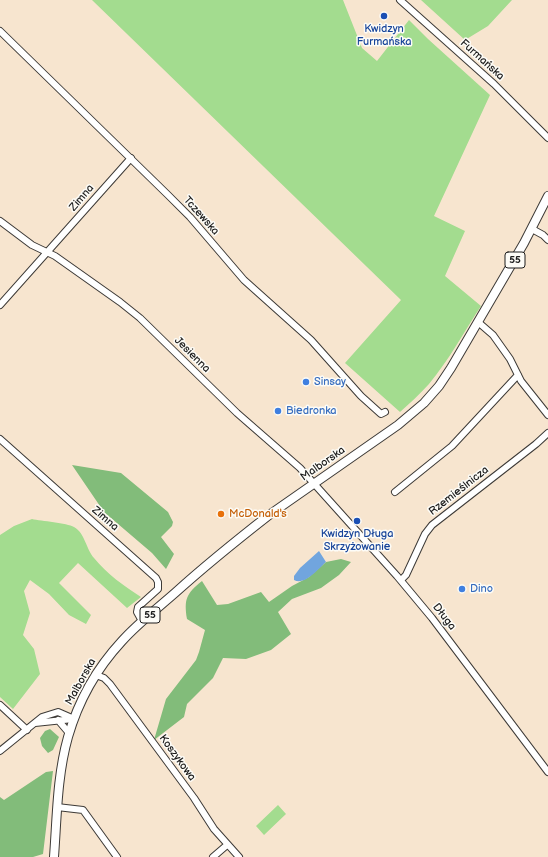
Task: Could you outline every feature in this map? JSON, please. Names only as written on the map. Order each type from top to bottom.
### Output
[{"type":"main road","name":"Malborska","points":[[74,719],[96,675],[123,640],[142,621],[192,577],[249,531],[314,483],[398,425],[424,403],[439,386],[451,368],[532,229],[548,196]]},
{"type":"main road","name":"55","points":[[54,857],[57,807],[63,754],[74,719]]},
{"type":"street","name":"Furmańska","points":[[400,0],[494,84],[548,138]]},
{"type":"street","name":"Tczewska","points":[[0,31],[190,217],[244,280],[311,340],[361,396],[381,414],[385,412]]},
{"type":"street","name":"Zimna","points":[[0,305],[131,158]]},
{"type":"street","name":"Jesienna","points":[[0,221],[32,245],[47,252],[84,276],[140,318],[209,386],[300,468],[314,483]]},
{"type":"street","points":[[532,229],[543,235],[548,240]]},
{"type":"street","points":[[478,322],[493,335],[510,359],[518,375],[548,414]]},
{"type":"street","points":[[395,492],[452,446],[518,375]]},
{"type":"street","name":"Rzemieślnicza","points":[[401,580],[406,575],[424,534],[432,525],[548,433]]},
{"type":"street","name":"Zimna","points":[[0,440],[156,578],[158,582],[158,589],[138,607],[137,612],[142,621]]},
{"type":"street","name":"Długa","points":[[314,483],[401,580],[432,618],[548,772]]},
{"type":"street","name":"Koszykowa","points":[[96,675],[104,678],[110,684],[194,798],[214,829],[239,857]]},
{"type":"street","points":[[0,705],[27,730]]},
{"type":"street","name":"Malborska","points":[[0,751],[42,717],[58,712],[74,719]]},
{"type":"street","name":"Malborska","points":[[35,723],[74,719]]},
{"type":"street","points":[[58,720],[69,733]]},
{"type":"street","points":[[57,807],[83,810],[117,857]]},
{"type":"street","points":[[214,857],[227,845]]},
{"type":"green space","points":[[92,0],[343,0],[362,48],[377,61],[409,20],[490,95],[434,216],[465,231],[445,276],[481,306],[450,356],[436,375],[429,384],[400,412],[345,363],[401,300]]},
{"type":"green space","points":[[421,0],[512,0],[488,26],[465,40]]},
{"type":"green space","points":[[72,465],[121,473],[168,512],[173,522],[172,526],[161,537],[174,554],[166,569],[152,553],[104,512]]},
{"type":"green space","points":[[32,519],[60,523],[74,527],[81,533],[91,554],[99,564],[128,589],[141,597],[127,608],[78,563],[59,583],[91,615],[86,624],[69,615],[49,594],[30,580],[24,591],[30,613],[23,635],[34,649],[40,674],[13,709],[0,697],[0,535],[14,526]]},
{"type":"green space","points":[[341,559],[351,562],[339,575],[321,588],[292,599],[278,612],[291,634],[271,650],[246,659],[223,658],[213,678],[187,704],[184,717],[154,740],[166,699],[196,660],[205,630],[187,619],[186,602],[189,593],[192,590],[202,581],[217,605],[228,604],[261,592],[269,602],[292,586],[309,577],[326,562]]},
{"type":"green space","points":[[50,729],[59,737],[53,750],[48,753],[42,746],[40,738],[45,731]]},
{"type":"green space","points":[[53,771],[43,854],[33,857],[0,857],[0,797],[4,800],[46,772]]},
{"type":"green space","points":[[278,805],[286,814],[264,835],[256,826]]},
{"type":"water","points":[[319,551],[326,562],[307,579],[303,581],[294,580],[294,576],[300,568]]},
{"type":"place","name":"Kwidzyn Furmańska","points":[[384,16]]},
{"type":"place","name":"Sinsay","points":[[306,382]]},
{"type":"place","name":"Biedronka","points":[[278,411]]},
{"type":"place","name":"McDonald's","points":[[221,514]]},
{"type":"place","name":"Kwidzyn Długa Skrzyżowanie","points":[[357,521]]},
{"type":"place","name":"Dino","points":[[462,589]]}]
